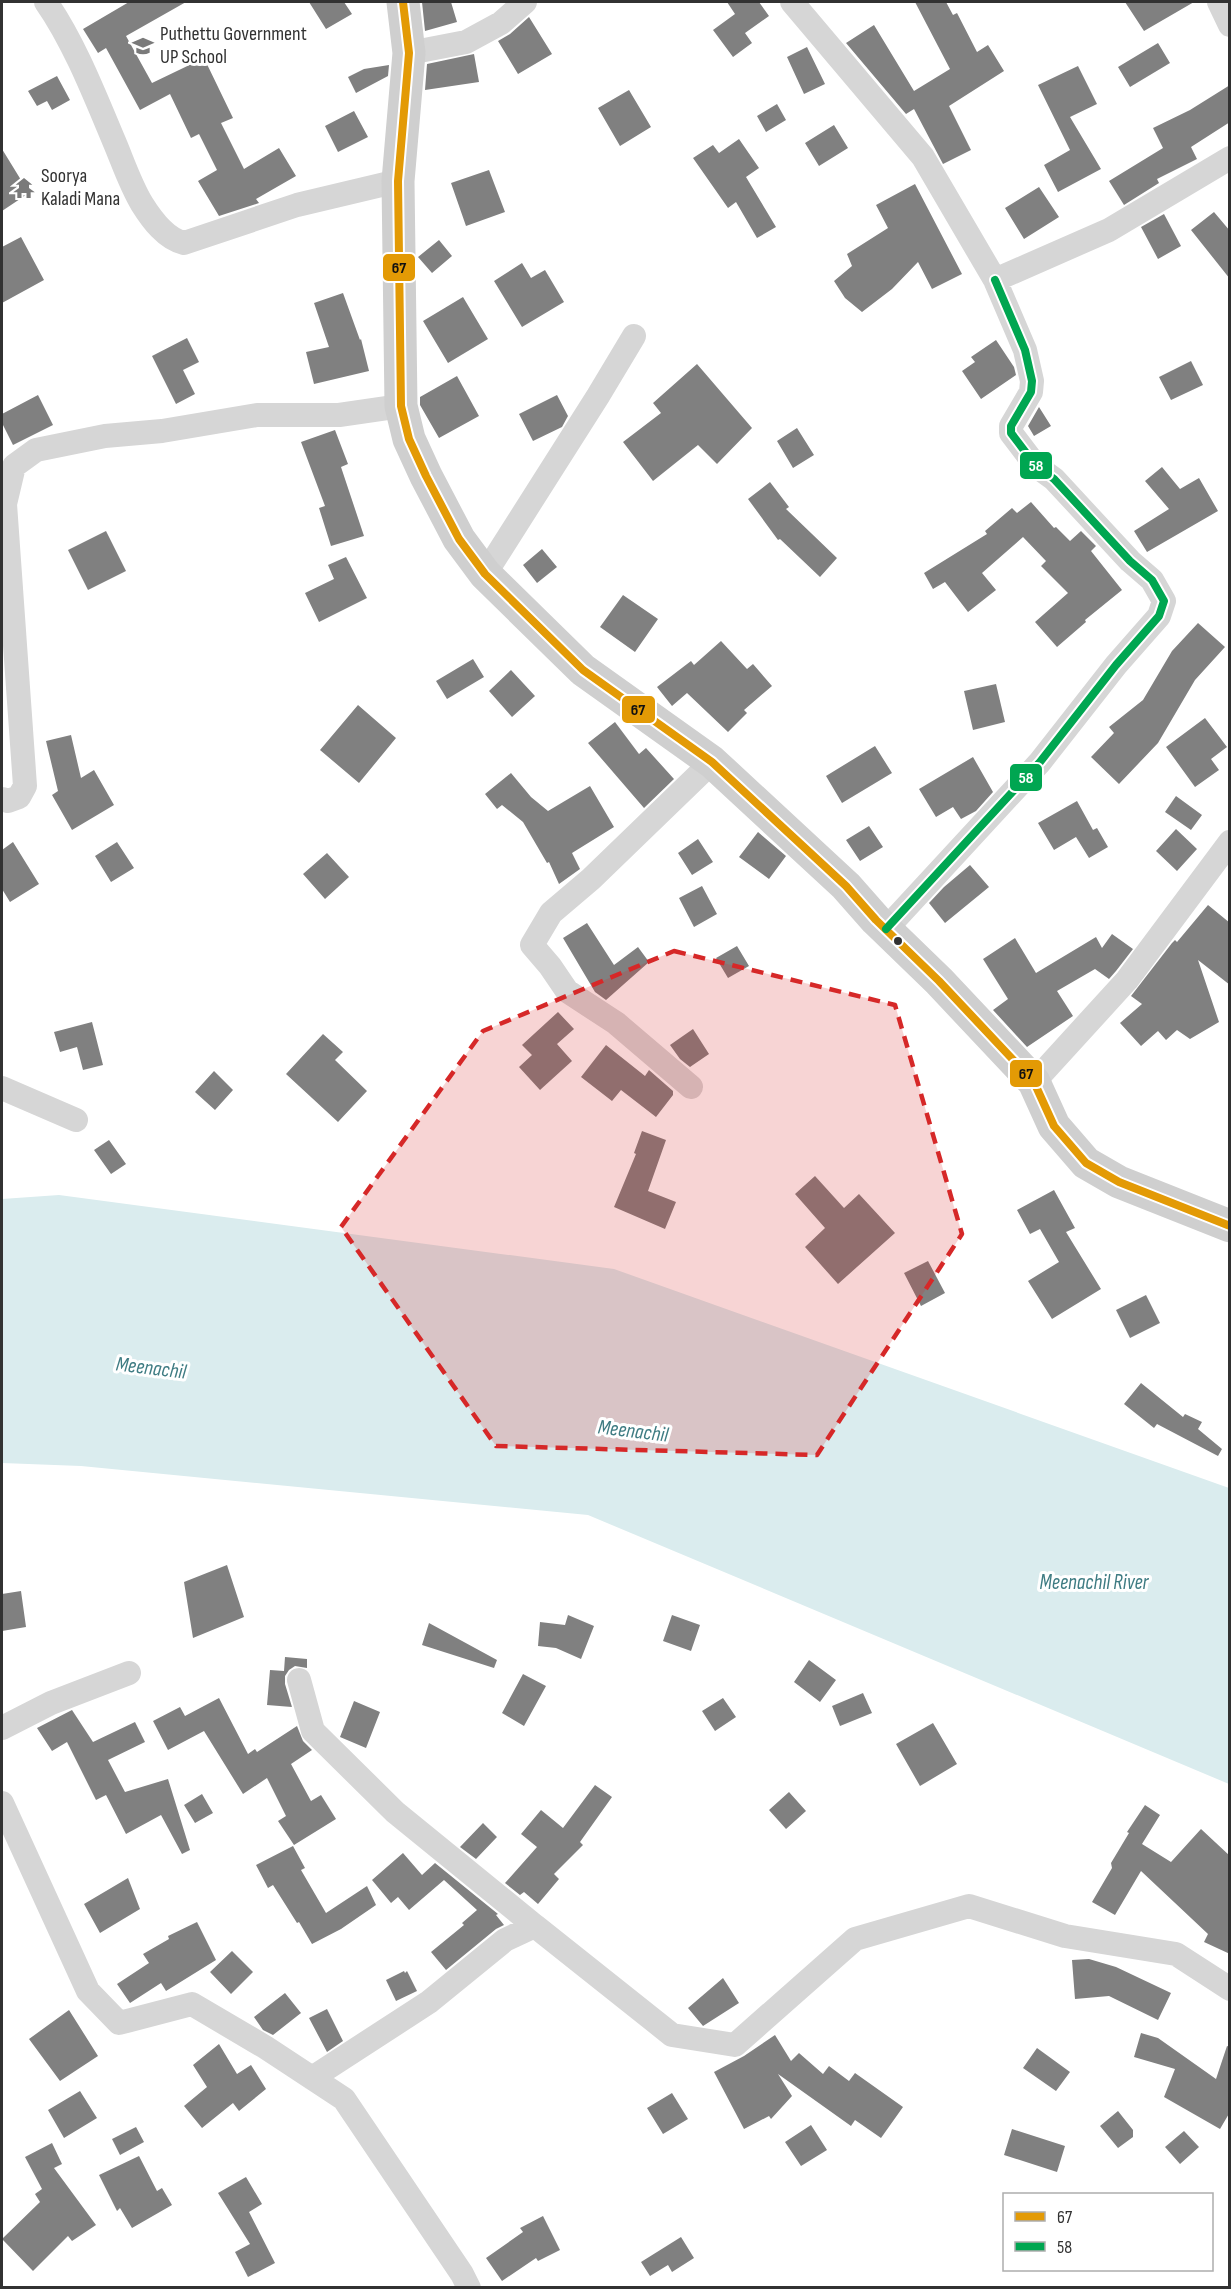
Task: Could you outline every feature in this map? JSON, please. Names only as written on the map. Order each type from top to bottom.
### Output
[{"type":"main road","points":[[404,2],[409,53],[398,181],[400,406],[409,439],[459,539],[485,574],[582,670],[712,762],[846,886],[1034,1082],[1054,1126],[1086,1163],[1119,1182],[1230,1226]]},
{"type":"street","points":[[46,2],[60,22],[134,190],[143,206],[174,241],[184,243],[297,205],[398,181]]},
{"type":"street","points":[[409,53],[466,42],[501,23],[525,2]]},
{"type":"street","points":[[792,2],[923,157],[995,280],[1025,350],[1032,381],[1031,392],[1011,426],[1011,433],[1036,466],[1054,479],[1130,561],[1152,580],[1164,601],[1159,616],[1116,665],[1040,762],[886,929]]},
{"type":"street","points":[[1219,2],[1230,25]]},
{"type":"street","points":[[995,280],[1109,230],[1230,158]]},
{"type":"street","points":[[485,574],[634,336]]},
{"type":"street","points":[[2,799],[8,801],[19,797],[25,786],[11,699],[5,504],[14,466],[36,450],[105,436],[162,431],[257,415],[339,415],[400,406]]},
{"type":"street","points":[[691,1087],[616,1023],[567,991],[532,945],[550,913],[591,879],[712,762]]},
{"type":"street","points":[[1034,1082],[1127,980],[1230,842]]},
{"type":"street","points":[[2,1088],[76,1120]]},
{"type":"street","points":[[2,1728],[51,1703],[129,1673]]},
{"type":"street","points":[[299,1680],[313,1731],[395,1812],[672,2035],[735,2045],[855,1939],[969,1906],[1065,1936],[1176,1954],[1230,1989]]},
{"type":"street","points":[[2,1803],[88,1991],[119,2023],[192,2004],[265,2047],[344,2098],[462,2274],[468,2288]]},
{"type":"street","points":[[312,2078],[429,2002],[505,1940],[535,1926]]},
{"type":"highlighted area","points":[[674,951],[895,1005],[962,1234],[817,1455],[496,1446],[341,1227],[483,1031]]},
{"type":"water","name":"Meenachil River","points":[[59,1195],[614,1269],[1229,1488],[1229,1784],[588,1515],[81,1466],[2,1463],[2,1199]]},
{"type":"building","points":[[129,2],[186,2],[126,36],[152,83],[204,58],[233,118],[221,123],[244,169],[279,148],[296,176],[256,199],[259,203],[219,216],[198,181],[217,170],[199,134],[191,138],[170,94],[140,110],[106,48],[98,53],[83,29]]},
{"type":"building","points":[[309,2],[344,2],[352,14],[326,29]]},
{"type":"building","points":[[422,2],[451,2],[457,22],[425,31]]},
{"type":"building","points":[[727,2],[759,2],[769,16],[745,33],[752,43],[733,57],[713,30],[735,14]]},
{"type":"building","points":[[915,2],[946,2],[953,15],[957,13],[977,52],[988,45],[1004,71],[949,106],[971,150],[943,164],[914,109],[906,114],[846,43],[874,25],[914,91],[950,69]]},
{"type":"building","points":[[1125,2],[1194,2],[1144,31]]},
{"type":"building","points":[[529,17],[552,54],[518,74],[498,41],[510,34]]},
{"type":"building","points":[[1158,43],[1170,63],[1130,87],[1118,67]]},
{"type":"building","points":[[807,47],[825,84],[804,94],[787,57]]},
{"type":"building","points":[[474,54],[479,82],[425,90],[427,64]]},
{"type":"building","points":[[389,65],[388,76],[356,93],[348,77],[364,69]]},
{"type":"building","points":[[1078,66],[1097,104],[1070,117],[1101,169],[1058,192],[1044,165],[1070,150],[1038,85]]},
{"type":"building","points":[[57,76],[70,100],[52,110],[47,101],[37,106],[28,91]]},
{"type":"building","points":[[1230,85],[1230,122],[1191,147],[1197,159],[1157,179],[1159,183],[1124,205],[1109,181],[1163,148],[1153,128],[1190,110]]},
{"type":"building","points":[[629,90],[651,127],[620,146],[598,108]]},
{"type":"building","points":[[777,104],[786,120],[766,132],[757,116]]},
{"type":"building","points":[[354,111],[368,137],[338,152],[325,126]]},
{"type":"building","points":[[834,125],[848,148],[819,166],[805,143]]},
{"type":"building","points":[[739,139],[759,168],[746,177],[776,227],[757,238],[736,202],[728,208],[693,158],[713,145],[719,153]]},
{"type":"building","points":[[2,149],[29,193],[2,211]]},
{"type":"building","points":[[489,170],[505,212],[466,226],[451,183]]},
{"type":"building","points":[[915,184],[962,274],[932,289],[918,262],[892,289],[862,312],[845,298],[834,281],[852,266],[847,254],[888,228],[876,205]]},
{"type":"building","points":[[1039,187],[1059,217],[1024,239],[1005,208]]},
{"type":"building","points":[[1214,212],[1230,231],[1230,279],[1191,230]]},
{"type":"building","points":[[1164,214],[1181,246],[1158,259],[1141,227]]},
{"type":"building","points":[[21,237],[44,280],[2,303],[2,247]]},
{"type":"building","points":[[439,240],[452,256],[432,273],[418,257]]},
{"type":"building","points":[[522,263],[531,278],[545,270],[564,302],[522,327],[494,281]]},
{"type":"building","points":[[343,293],[361,339],[369,371],[314,384],[306,352],[329,347],[314,303]]},
{"type":"building","points":[[463,297],[488,339],[448,363],[423,321]]},
{"type":"building","points":[[187,338],[199,362],[183,370],[195,394],[176,404],[152,356]]},
{"type":"building","points":[[996,340],[1014,367],[1016,375],[981,399],[962,371],[975,362],[971,357]]},
{"type":"building","points":[[1191,361],[1203,385],[1171,400],[1159,377]]},
{"type":"building","points":[[697,364],[752,428],[717,464],[698,445],[653,481],[623,442],[661,413],[653,403]]},
{"type":"building","points":[[457,376],[479,416],[439,438],[420,405],[420,397]]},
{"type":"building","points":[[38,395],[53,425],[13,445],[2,423],[2,414]]},
{"type":"building","points":[[557,395],[568,416],[562,427],[533,441],[519,414]]},
{"type":"building","points":[[1039,407],[1051,426],[1034,436],[1028,426]]},
{"type":"building","points":[[797,428],[814,455],[793,468],[777,441]]},
{"type":"building","points":[[335,430],[348,464],[341,467],[364,536],[331,546],[319,508],[325,506],[301,442]]},
{"type":"building","points":[[1162,467],[1180,489],[1199,478],[1218,511],[1147,552],[1134,531],[1169,509],[1145,481]]},
{"type":"building","points":[[770,482],[789,507],[786,509],[837,558],[820,577],[780,539],[778,540],[748,499]]},
{"type":"building","points":[[1031,502],[1054,528],[1056,527],[1070,541],[1081,531],[1096,546],[1091,551],[1122,590],[1085,620],[1086,622],[1057,647],[1035,622],[1068,593],[1041,566],[1046,561],[1023,537],[982,573],[996,590],[968,612],[945,582],[933,589],[924,573],[987,534],[985,531],[1012,508],[1017,513]]},
{"type":"building","points":[[106,531],[126,571],[88,590],[68,550]]},
{"type":"building","points":[[542,549],[557,567],[537,583],[523,565]]},
{"type":"building","points":[[346,557],[367,598],[319,622],[305,593],[334,579],[328,565]]},
{"type":"building","points":[[623,595],[658,619],[635,652],[600,627]]},
{"type":"building","points":[[1198,623],[1225,647],[1195,680],[1158,743],[1119,784],[1091,757],[1114,733],[1109,727],[1143,700],[1172,651]]},
{"type":"building","points":[[721,641],[747,669],[753,664],[772,686],[744,710],[747,713],[728,732],[687,693],[672,706],[657,687],[691,661],[694,665]]},
{"type":"building","points":[[473,659],[484,677],[447,699],[436,681]]},
{"type":"building","points":[[511,670],[535,696],[512,717],[489,691]]},
{"type":"building","points":[[996,684],[1005,722],[973,730],[964,691]]},
{"type":"building","points":[[358,705],[396,738],[359,783],[320,750]]},
{"type":"building","points":[[1205,718],[1227,747],[1211,759],[1219,770],[1195,787],[1166,747]]},
{"type":"building","points":[[615,722],[639,754],[646,748],[674,779],[644,808],[588,743]]},
{"type":"building","points":[[71,735],[81,778],[94,770],[114,805],[72,830],[52,795],[58,791],[46,741]]},
{"type":"building","points":[[875,746],[892,773],[842,803],[826,776]]},
{"type":"building","points":[[973,757],[993,792],[976,811],[961,819],[953,807],[936,817],[919,789]]},
{"type":"building","points":[[511,773],[531,797],[548,811],[590,786],[614,827],[572,853],[580,869],[559,884],[549,862],[547,863],[523,822],[502,805],[497,809],[485,794]]},
{"type":"building","points":[[1176,796],[1202,815],[1191,830],[1165,812]]},
{"type":"building","points":[[1077,801],[1093,830],[1097,828],[1108,847],[1089,858],[1076,837],[1054,850],[1038,823]]},
{"type":"building","points":[[869,826],[883,847],[860,861],[846,840]]},
{"type":"building","points":[[1176,829],[1197,849],[1177,871],[1156,851]]},
{"type":"building","points":[[758,832],[786,856],[769,879],[739,857]]},
{"type":"building","points":[[698,839],[713,862],[692,875],[678,853]]},
{"type":"building","points":[[13,842],[39,884],[10,902],[2,889],[2,850]]},
{"type":"building","points":[[117,842],[134,868],[111,882],[95,856]]},
{"type":"building","points":[[327,853],[349,877],[325,899],[303,874]]},
{"type":"building","points":[[970,865],[989,887],[945,923],[929,903]]},
{"type":"building","points":[[702,886],[717,914],[694,927],[679,898]]},
{"type":"building","points":[[1208,905],[1230,923],[1230,985],[1198,960],[1219,1022],[1190,1039],[1177,1030],[1166,1040],[1158,1031],[1141,1046],[1120,1023],[1142,1004],[1131,996],[1172,943],[1175,940],[1177,942]]},
{"type":"building","points":[[587,923],[614,965],[638,947],[649,962],[606,1000],[595,992],[563,938]]},
{"type":"building","points":[[1112,934],[1133,949],[1109,979],[1095,969],[1057,991],[1073,1016],[1027,1047],[993,1010],[1008,999],[983,959],[1015,938],[1036,973],[1096,937],[1102,948]]},
{"type":"building","points":[[737,946],[749,966],[728,978],[716,958]]},
{"type":"building","points":[[558,1012],[574,1029],[557,1044],[572,1061],[540,1090],[519,1067],[532,1055],[522,1045]]},
{"type":"building","points":[[92,1022],[103,1065],[83,1070],[77,1047],[60,1052],[54,1032]]},
{"type":"building","points":[[693,1029],[709,1054],[690,1067],[680,1059],[670,1045]]},
{"type":"building","points":[[323,1034],[343,1052],[335,1060],[367,1091],[338,1122],[286,1074]]},
{"type":"building","points":[[606,1045],[645,1076],[649,1070],[673,1091],[673,1095],[656,1117],[621,1090],[612,1101],[581,1077]]},
{"type":"building","points":[[214,1071],[233,1090],[215,1110],[195,1092]]},
{"type":"building","points":[[642,1131],[666,1140],[648,1191],[676,1202],[665,1229],[614,1207],[636,1154],[634,1153]]},
{"type":"building","points":[[109,1140],[126,1164],[111,1174],[94,1150]]},
{"type":"building","points":[[815,1176],[844,1208],[859,1194],[895,1233],[838,1284],[805,1247],[825,1228],[795,1194]]},
{"type":"building","points":[[1054,1190],[1075,1228],[1066,1232],[1101,1289],[1052,1319],[1028,1281],[1059,1262],[1040,1229],[1030,1234],[1017,1210]]},
{"type":"building","points":[[928,1261],[945,1293],[921,1306],[904,1273]]},
{"type":"building","points":[[1146,1295],[1160,1323],[1130,1338],[1116,1310]]},
{"type":"building","points":[[1141,1383],[1183,1417],[1185,1414],[1202,1422],[1198,1429],[1222,1449],[1218,1456],[1157,1424],[1154,1428],[1124,1404]]},
{"type":"building","points":[[227,1565],[244,1617],[193,1638],[184,1582]]},
{"type":"building","points":[[21,1591],[26,1627],[2,1631],[2,1594]]},
{"type":"building","points":[[568,1615],[594,1626],[581,1659],[556,1648],[538,1646],[540,1622],[565,1625]]},
{"type":"building","points":[[672,1615],[700,1625],[691,1651],[663,1641]]},
{"type":"building","points":[[429,1623],[497,1660],[494,1668],[422,1645]]},
{"type":"building","points":[[285,1657],[307,1659],[307,1668],[295,1666],[285,1676],[292,1707],[267,1705],[270,1670],[284,1671]]},
{"type":"building","points":[[809,1660],[836,1680],[820,1702],[794,1682]]},
{"type":"building","points":[[523,1674],[546,1686],[524,1726],[502,1713]]},
{"type":"building","points":[[863,1693],[872,1713],[840,1726],[832,1706]]},
{"type":"building","points":[[219,1698],[248,1754],[255,1749],[257,1752],[297,1726],[303,1741],[312,1750],[291,1764],[311,1801],[321,1795],[336,1819],[294,1845],[278,1821],[286,1816],[267,1778],[243,1794],[204,1731],[168,1750],[153,1721],[180,1707],[185,1716]]},
{"type":"building","points":[[723,1698],[736,1717],[715,1731],[702,1711]]},
{"type":"building","points":[[354,1701],[380,1712],[366,1748],[340,1737]]},
{"type":"building","points":[[72,1710],[93,1742],[135,1722],[145,1742],[108,1760],[125,1792],[168,1779],[190,1850],[182,1854],[161,1815],[126,1834],[106,1795],[96,1800],[67,1742],[52,1751],[37,1728]]},
{"type":"building","points":[[933,1723],[957,1764],[920,1786],[896,1744]]},
{"type":"building","points":[[595,1785],[612,1797],[580,1842],[583,1845],[554,1874],[559,1879],[538,1904],[524,1892],[520,1895],[505,1883],[537,1847],[521,1834],[541,1810],[563,1828]]},
{"type":"building","points":[[789,1792],[806,1811],[786,1829],[769,1810]]},
{"type":"building","points":[[202,1794],[213,1813],[195,1823],[184,1805]]},
{"type":"building","points":[[1145,1805],[1160,1815],[1142,1844],[1171,1862],[1201,1829],[1230,1856],[1230,1954],[1204,1942],[1208,1934],[1141,1871],[1115,1915],[1092,1902],[1112,1868],[1111,1863],[1129,1833],[1127,1832]]},
{"type":"building","points":[[483,1823],[497,1837],[476,1859],[460,1847]]},
{"type":"building","points":[[293,1846],[305,1868],[301,1870],[326,1913],[367,1886],[376,1905],[341,1929],[312,1944],[273,1885],[268,1888],[256,1865]]},
{"type":"building","points":[[403,1853],[422,1875],[435,1863],[498,1914],[496,1915],[504,1925],[446,1970],[431,1952],[464,1925],[462,1923],[477,1910],[444,1880],[409,1910],[398,1897],[391,1903],[372,1880]]},
{"type":"building","points":[[128,1878],[140,1909],[100,1933],[84,1904]]},
{"type":"building","points":[[197,1922],[216,1960],[166,1991],[161,1983],[130,2003],[117,1984],[149,1963],[143,1954],[169,1939],[168,1936]]},
{"type":"building","points":[[232,1951],[253,1972],[231,1994],[210,1972]]},
{"type":"building","points":[[1089,1959],[1116,1967],[1171,1993],[1158,2020],[1109,1996],[1075,1999],[1072,1960]]},
{"type":"building","points":[[404,1971],[405,1973],[407,1971],[417,1991],[396,2001],[386,1980]]},
{"type":"building","points":[[723,1978],[739,2003],[703,2026],[688,2008]]},
{"type":"building","points":[[285,1993],[301,2013],[273,2035],[263,2030],[254,2017]]},
{"type":"building","points":[[327,2009],[343,2041],[327,2052],[309,2018]]},
{"type":"building","points":[[69,2010],[98,2056],[60,2081],[29,2039]]},
{"type":"building","points":[[1141,2033],[1158,2038],[1216,2079],[1227,2046],[1230,2047],[1230,2112],[1220,2129],[1164,2097],[1175,2069],[1134,2057]]},
{"type":"building","points":[[775,2035],[791,2061],[799,2053],[823,2074],[829,2066],[849,2081],[855,2073],[903,2107],[881,2138],[855,2120],[851,2126],[778,2074],[792,2096],[771,2119],[769,2116],[744,2129],[714,2072],[744,2056]]},
{"type":"building","points":[[219,2044],[237,2074],[251,2065],[266,2089],[239,2111],[233,2103],[202,2128],[184,2106],[207,2087],[193,2065]]},
{"type":"building","points":[[1037,2048],[1070,2072],[1056,2091],[1023,2068]]},
{"type":"building","points":[[80,2091],[97,2118],[64,2138],[48,2110]]},
{"type":"building","points":[[672,2093],[688,2119],[663,2134],[647,2108]]},
{"type":"building","points":[[1118,2111],[1133,2130],[1133,2137],[1118,2148],[1100,2126]]},
{"type":"building","points":[[811,2125],[827,2150],[801,2166],[785,2142]]},
{"type":"building","points":[[136,2127],[144,2142],[120,2155],[112,2139]]},
{"type":"building","points":[[1012,2129],[1065,2146],[1057,2172],[1004,2155]]},
{"type":"building","points":[[1184,2131],[1199,2147],[1180,2164],[1165,2147]]},
{"type":"building","points":[[52,2143],[62,2164],[54,2168],[96,2225],[72,2241],[68,2236],[33,2271],[2,2239],[40,2202],[35,2194],[42,2189],[25,2157]]},
{"type":"building","points":[[139,2156],[157,2191],[162,2188],[172,2205],[132,2228],[120,2208],[117,2211],[99,2175]]},
{"type":"building","points":[[246,2177],[262,2204],[249,2212],[275,2263],[248,2277],[235,2252],[250,2244],[218,2193]]},
{"type":"building","points":[[543,2216],[560,2250],[538,2261],[536,2258],[502,2281],[486,2258],[523,2232],[520,2228]]},
{"type":"building","points":[[681,2237],[694,2258],[672,2272],[668,2265],[650,2276],[641,2262]]},
{"type":"transit line","name":"67","points":[[403,2],[409,53],[398,181],[401,406],[409,439],[459,539],[485,574],[583,670],[712,762],[846,886],[876,920],[939,981],[1034,1082],[1054,1126],[1086,1163],[1119,1182],[1230,1226]]},
{"type":"transit line","name":"58","points":[[886,929],[1040,762],[1116,665],[1159,616],[1164,601],[1152,580],[1130,561],[1054,479],[1036,466],[1011,433],[1011,426],[1031,392],[1032,381],[1025,350],[995,280]]},
{"type":"place","name":"Puthettu Government UP School","points":[[143,46]]},
{"type":"place","name":"Soorya Kaladi Mana","points":[[24,188]]},
{"type":"water label","name":"Meenachil","points":[[151,1368]]},
{"type":"water label","name":"Meenachil","points":[[633,1431]]}]
